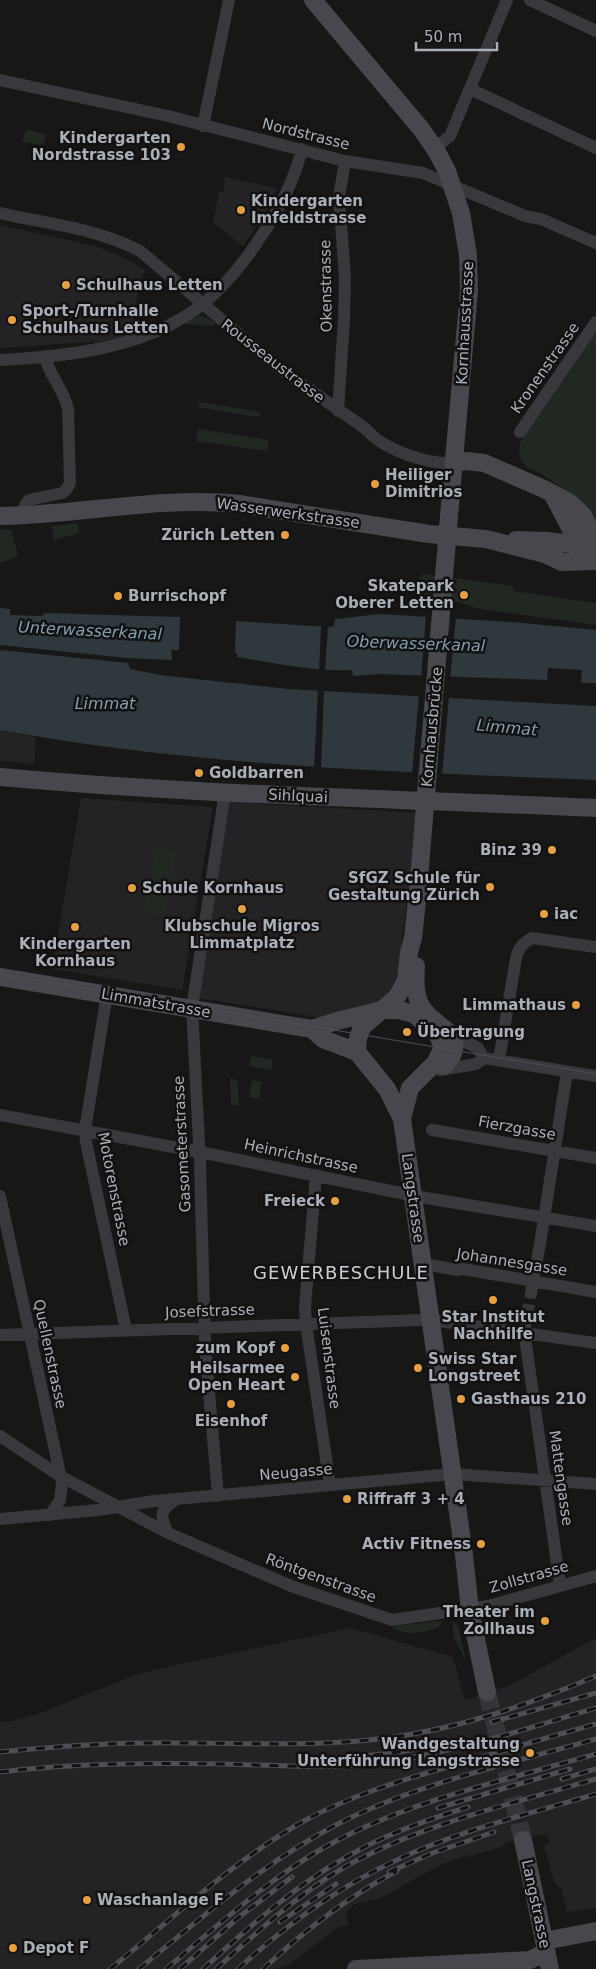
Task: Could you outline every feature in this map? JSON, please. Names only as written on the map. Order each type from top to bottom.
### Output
[{"type":"street","points":[[203,126],[229,0]]},
{"type":"street","name":"Kornhausstrasse","points":[[313,0],[416,122],[435,148],[452,186],[461,213],[468,255],[468,306],[450,516]]},
{"type":"street","points":[[435,148],[450,136],[507,0]]},
{"type":"street","points":[[530,0],[596,31]]},
{"type":"street","name":"Nordstrasse","points":[[0,80],[88,98],[345,160],[423,173],[525,216],[541,219],[596,243]]},
{"type":"street","points":[[470,89],[596,148]]},
{"type":"street","points":[[0,360],[45,356],[127,342],[154,333],[179,321],[221,287],[250,253],[276,215],[293,179],[302,149]]},
{"type":"street","name":"Okenstrasse","points":[[338,410],[345,277],[339,197],[345,160]]},
{"type":"street","name":"Rousseaustrasse","points":[[0,213],[98,234],[125,243],[153,261],[201,304],[285,373],[366,429],[371,435],[394,448],[428,461],[443,464],[455,464],[466,461],[484,463],[544,489],[570,503],[592,530],[587,537],[592,554]]},
{"type":"street","name":"Kronenstrasse","points":[[520,432],[596,322]]},
{"type":"street","points":[[24,516],[29,500],[62,493],[69,486],[68,409],[66,398],[49,372],[45,356]]},
{"type":"street","points":[[553,495],[562,512],[592,554]]},
{"type":"street","name":"Wasserwerkstrasse","points":[[0,516],[24,516],[167,502],[212,501],[429,534],[486,539],[592,554]]},
{"type":"street","points":[[546,547],[561,529],[562,512]]},
{"type":"street","name":"Kornhausbrücke","points":[[413,938],[450,516]]},
{"type":"street","name":"Sihlquai","points":[[0,777],[79,784],[225,792],[596,808]]},
{"type":"street","name":"Gasometerstrasse","points":[[218,1496],[205,1345],[200,1152],[192,1008],[225,792]]},
{"type":"street","points":[[357,1052],[358,1038],[362,1028],[397,997],[403,986],[413,938]]},
{"type":"street","points":[[413,938],[416,950],[414,989],[418,1000],[428,1015],[453,1036],[478,1048],[484,1058]]},
{"type":"street","points":[[498,1060],[516,958],[524,942],[532,938],[596,947]]},
{"type":"street","name":"Limmatstrasse","points":[[0,977],[312,1029]]},
{"type":"street","name":"Motorenstrasse","points":[[107,994],[85,1130],[86,1147],[126,1330]]},
{"type":"street","points":[[382,1010],[399,1010],[414,1014],[440,1038],[442,1052],[435,1063],[410,1088],[402,1119],[387,1088],[357,1052],[323,1039],[312,1029],[336,1020],[382,1010]]},
{"type":"street","points":[[440,1070],[451,1058],[455,1044],[453,1036]]},
{"type":"street","points":[[421,1078],[440,1070],[476,1064],[484,1058],[596,1076]]},
{"type":"street","points":[[532,1287],[567,1072]]},
{"type":"street","name":"Heinrichstrasse","points":[[0,1115],[200,1152],[413,1195],[596,1226]]},
{"type":"street","name":"Langstrasse","points":[[402,1119],[423,1264],[426,1320],[452,1474],[470,1610],[487,1692]]},
{"type":"street","name":"Fierzgasse","points":[[432,1130],[596,1158]]},
{"type":"street","name":"Luisenstrasse","points":[[316,1175],[305,1307],[330,1485]]},
{"type":"street","name":"Quellenstrasse","points":[[0,1196],[60,1476],[62,1491],[60,1500],[50,1515]]},
{"type":"street","name":"Johannesgasse","points":[[423,1264],[532,1287],[594,1292]]},
{"type":"street","name":"Mattengasse","points":[[526,1316],[524,1333],[560,1585]]},
{"type":"street","name":"Josefstrasse","points":[[0,1334],[426,1320],[596,1343]]},
{"type":"street","name":"Röntgenstrasse","points":[[0,1436],[60,1476],[115,1506],[168,1533],[291,1586],[387,1619],[399,1620],[470,1610]]},
{"type":"street","name":"Neugasse","points":[[0,1519],[98,1510],[115,1506],[175,1500],[452,1474],[596,1484]]},
{"type":"street","points":[[168,1533],[162,1517],[163,1511],[175,1500]]},
{"type":"street","name":"Zollstrasse","points":[[470,1610],[596,1576]]},
{"type":"street","name":"Langstrasse","points":[[523,1840],[547,1954]]},
{"type":"street","points":[[358,1969],[530,1960],[547,1954],[596,1930]]},
{"type":"shaded area","points":[[26,129],[46,134],[44,143],[40,145],[22,141]]},
{"type":"shaded area","name":"Kindergarten Imfeldstrasse","points":[[225,177],[278,188],[262,218],[243,246],[213,223],[219,192],[223,192]]},
{"type":"shaded area","points":[[0,225],[95,246],[118,255],[146,270],[142,276],[131,328],[133,335],[103,341],[0,348]]},
{"type":"shaded area","points":[[200,315],[216,323],[213,326],[185,324],[184,322]]},
{"type":"shaded area","points":[[596,333],[596,525],[570,494],[542,474],[526,467],[519,456],[520,442]]},
{"type":"shaded area","points":[[199,402],[260,412],[259,415],[261,416],[255,417],[198,407]]},
{"type":"shaded area","points":[[198,429],[269,440],[267,451],[196,441]]},
{"type":"shaded area","points":[[77,523],[80,533],[54,540],[52,526]]},
{"type":"shaded area","points":[[11,529],[18,556],[0,563],[0,530]]},
{"type":"shaded area","points":[[423,574],[513,586],[513,591],[596,603],[596,625],[475,608],[458,602],[406,592]]},
{"type":"shaded area","points":[[0,730],[36,737],[34,764],[0,761]]},
{"type":"shaded area","name":"Schule Kornhaus","points":[[81,798],[213,807],[182,990],[52,969]]},
{"type":"shaded area","points":[[228,802],[420,813],[395,988],[379,1003],[330,1019],[198,998]]},
{"type":"shaded area","points":[[156,846],[177,850],[172,878],[151,874]]},
{"type":"shaded area","points":[[149,877],[171,881],[165,915],[143,911]]},
{"type":"shaded area","points":[[251,1056],[273,1060],[271,1071],[249,1066]]},
{"type":"shaded area","points":[[230,1078],[238,1081],[239,1105],[231,1105]]},
{"type":"shaded area","points":[[252,1080],[262,1082],[259,1099],[249,1097]]},
{"type":"shaded area","points":[[442,1621],[440,1626],[429,1631],[416,1633],[403,1632],[392,1627]]},
{"type":"shaded area","points":[[453,1621],[458,1626],[466,1661],[453,1636]]},
{"type":"shaded area","points":[[350,1628],[453,1657],[465,1700],[508,1686],[596,1638],[596,1908],[567,1912],[561,1888],[555,1884],[544,1847],[550,1841],[545,1834],[505,1843],[504,1846],[468,1857],[467,1855],[438,1866],[381,1898],[355,1904],[346,1912],[349,1925],[338,1927],[289,1965],[275,1969],[0,1969],[0,1721],[8,1722],[41,1713],[127,1678],[153,1670]]},
{"type":"water","name":"Limmat","points":[[0,608],[10,609],[10,615],[41,616],[46,613],[180,617],[179,650],[171,650],[172,659],[170,660],[127,658],[0,645]]},
{"type":"water","name":"Limmat","points":[[380,614],[512,622],[596,630],[596,683],[581,683],[582,670],[548,668],[547,680],[378,674],[353,676],[352,670],[323,670],[294,666],[237,657],[238,653],[235,653],[236,621],[328,627],[334,626],[335,619]]},
{"type":"water","name":"Limmat","points":[[0,650],[128,663],[130,669],[160,675],[288,689],[596,706],[596,780],[446,774],[222,760],[74,742],[0,730]]},
{"type":"pier","points":[[426,615],[456,617],[450,679],[421,678]]},
{"type":"pier","points":[[321,626],[328,626],[325,671],[319,671]]},
{"type":"pier","points":[[318,689],[324,689],[321,769],[314,769]]},
{"type":"pier","points":[[419,694],[449,696],[442,776],[412,774]]},
{"type":"tunnel","points":[[527,1316],[531,1293]]},
{"type":"tunnel","points":[[487,1692],[523,1840]]},
{"type":"tram line","points":[[0,974],[596,1074]]},
{"type":"railway","points":[[0,1752],[113,1744],[310,1744],[386,1738],[440,1729],[467,1722],[545,1697],[596,1676]]},
{"type":"railway","points":[[492,1722],[596,1693]]},
{"type":"railway","points":[[0,1772],[112,1764],[314,1766],[368,1764],[455,1749],[596,1708]]},
{"type":"railway","points":[[110,1969],[251,1855],[321,1812],[398,1782],[596,1724]]},
{"type":"railway","points":[[139,1969],[257,1874],[307,1841],[334,1826],[397,1798],[462,1776],[596,1739]]},
{"type":"railway","points":[[302,1758],[381,1754],[458,1740]]},
{"type":"railway","points":[[166,1969],[243,1904],[283,1874],[325,1847],[356,1831],[423,1804],[596,1754]]},
{"type":"railway","points":[[438,1808],[570,1769]]},
{"type":"railway","points":[[562,1779],[596,1769]]},
{"type":"railway","points":[[216,1969],[277,1915],[343,1868],[403,1839],[435,1827],[596,1779]]},
{"type":"railway","points":[[238,1969],[313,1908],[354,1882],[397,1860],[470,1831],[596,1794]]},
{"type":"railway","points":[[203,1969],[272,1908],[328,1868],[362,1848],[392,1834],[468,1807]]},
{"type":"railway","points":[[389,1872],[430,1854],[494,1832]]},
{"type":"railway","points":[[263,1969],[294,1941],[343,1903],[397,1871]]},
{"type":"railway","points":[[180,1969],[239,1917],[292,1877]]},
{"type":"railway","points":[[280,1922],[336,1884]]},
{"type":"place","name":"Kindergarten Nordstrasse 103","points":[[181,147]]},
{"type":"place","name":"Kindergarten Imfeldstrasse","points":[[241,210]]},
{"type":"place","name":"Schulhaus Letten","points":[[66,285]]},
{"type":"place","name":"Sport-/Turnhalle Schulhaus Letten","points":[[12,320]]},
{"type":"place","name":"Heiliger Dimitrios","points":[[375,484]]},
{"type":"place","name":"Zürich Letten","points":[[285,535]]},
{"type":"place","name":"Skatepark Oberer Letten","points":[[464,595]]},
{"type":"place","name":"Burrischopf","points":[[118,596]]},
{"type":"place","name":"Goldbarren","points":[[199,773]]},
{"type":"place","name":"Binz 39","points":[[552,850]]},
{"type":"place","name":"SfGZ Schule für Gestaltung Zürich","points":[[490,887]]},
{"type":"place","name":"Schule Kornhaus","points":[[132,888]]},
{"type":"place","name":"Klubschule Migros Limmatplatz","points":[[242,909]]},
{"type":"place","name":"iac","points":[[544,914]]},
{"type":"place","name":"Kindergarten Kornhaus","points":[[75,927]]},
{"type":"place","name":"Limmathaus","points":[[576,1005]]},
{"type":"place","name":"Übertragung","points":[[407,1032]]},
{"type":"place","name":"Freieck","points":[[335,1201]]},
{"type":"place","name":"Star Institut Nachhilfe","points":[[493,1300]]},
{"type":"place","name":"zum Kopf","points":[[285,1348]]},
{"type":"place","name":"Swiss Star Longstreet","points":[[418,1368]]},
{"type":"place","name":"Heilsarmee Open Heart","points":[[295,1377]]},
{"type":"place","name":"Gasthaus 210","points":[[461,1399]]},
{"type":"place","name":"Eisenhof","points":[[231,1404]]},
{"type":"place","name":"Riffraff 3 + 4","points":[[347,1499]]},
{"type":"place","name":"Activ Fitness","points":[[481,1544]]},
{"type":"place","name":"Theater im Zollhaus","points":[[545,1621]]},
{"type":"place","name":"Wandgestaltung Unterführung Langstrasse","points":[[530,1753]]},
{"type":"place","name":"Waschanlage F","points":[[87,1900]]},
{"type":"place","name":"Depot F","points":[[13,1948]]},
{"type":"district","name":"GEWERBESCHULE","points":[[341,1273]]},
{"type":"water label","name":"Unterwasserkanal","points":[[90,630]]},
{"type":"water label","name":"Oberwasserkanal","points":[[416,643]]}]
